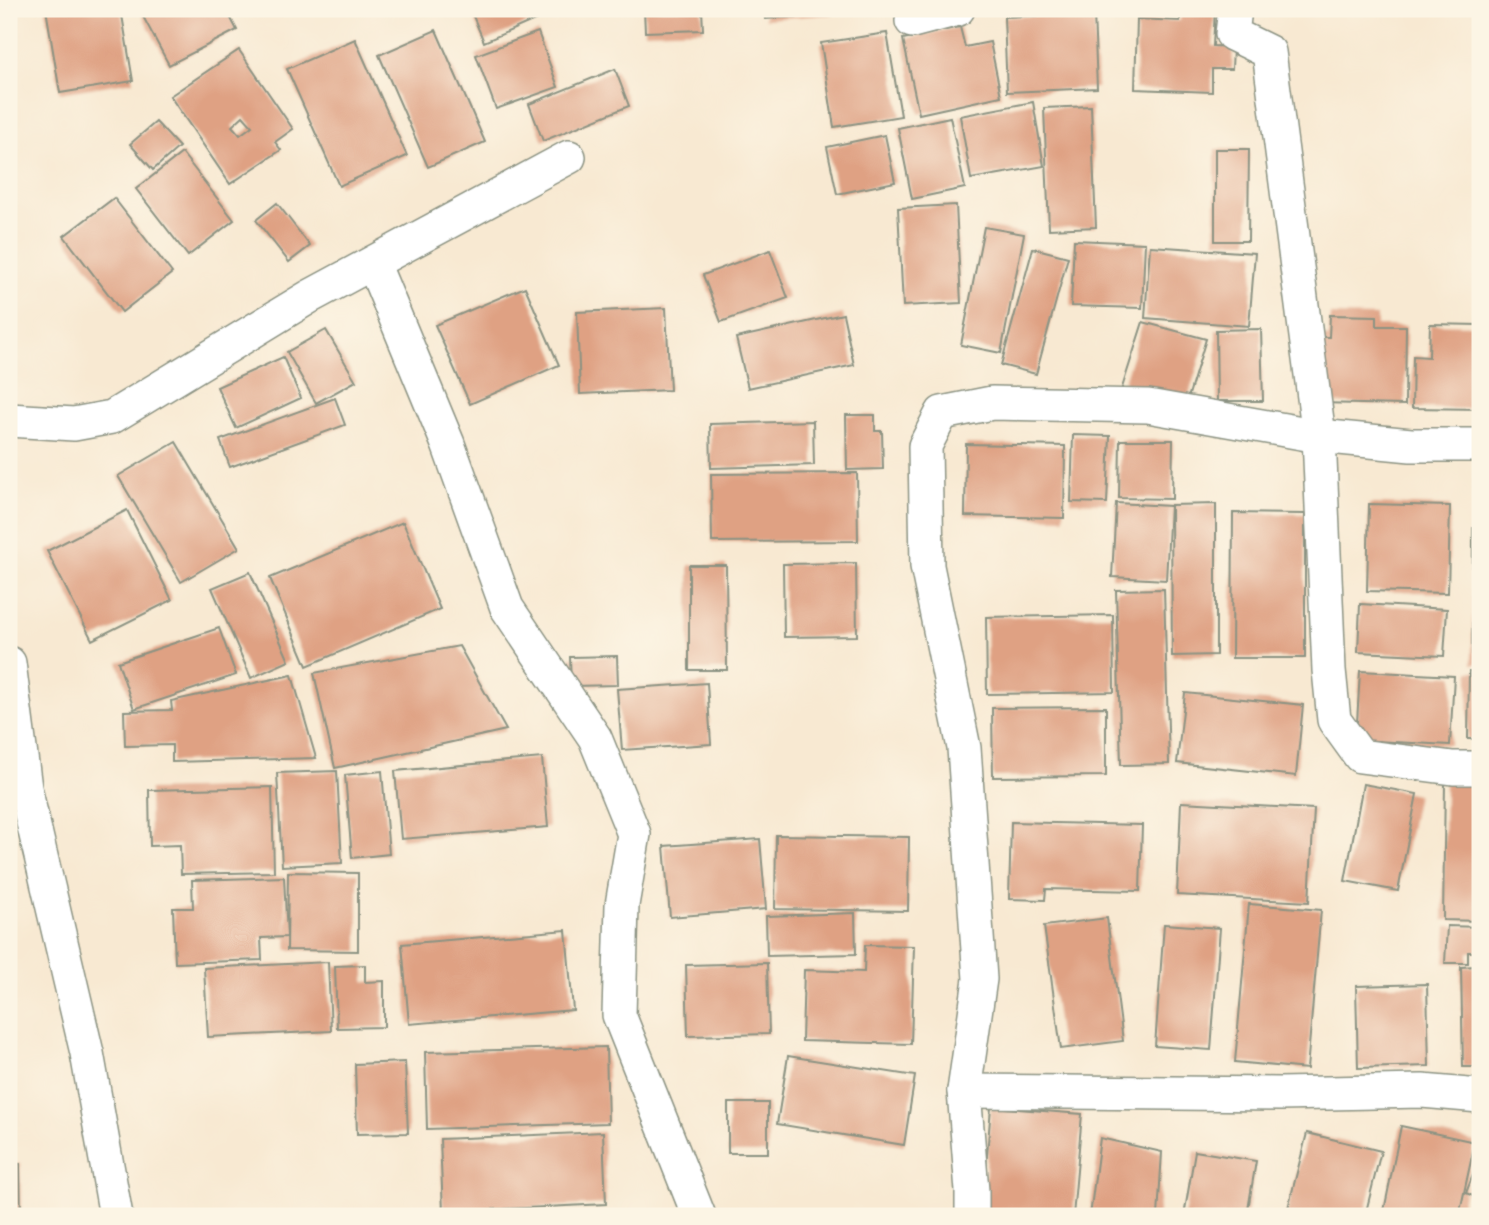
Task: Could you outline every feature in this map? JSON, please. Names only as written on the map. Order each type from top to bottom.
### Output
[{"type":"street","points":[[912,21],[958,9]]},
{"type":"street","points":[[1235,9],[1232,34],[1269,52],[1319,436],[1329,670],[1334,720],[1360,756],[1452,768],[1480,768]]},
{"type":"street","points":[[9,420],[74,424],[113,417],[309,297],[569,157]]},
{"type":"street","points":[[373,263],[448,444],[507,608],[595,738],[634,834],[622,905],[619,1015],[699,1216]]},
{"type":"street","points":[[972,1216],[964,1091],[980,979],[964,748],[927,566],[925,446],[942,413],[992,404],[1148,406],[1319,436],[1411,445],[1480,444]]},
{"type":"street","points":[[9,663],[17,788],[87,1053],[116,1216]]},
{"type":"street","points":[[964,1091],[1280,1094],[1422,1091],[1480,1096]]},
{"type":"building","points":[[46,9],[121,9],[133,81],[60,93]]},
{"type":"building","points":[[139,9],[226,9],[237,30],[169,65]]},
{"type":"building","points":[[470,9],[533,9],[537,19],[484,42]]},
{"type":"building","points":[[644,9],[702,9],[703,30],[645,32]]},
{"type":"building","points":[[764,9],[834,9],[834,14],[765,19]]},
{"type":"building","points":[[1180,9],[1215,9],[1213,46],[1233,47],[1232,69],[1212,69],[1212,92],[1135,89],[1137,19],[1180,21]]},
{"type":"building","points":[[1094,13],[1097,88],[1007,92],[1004,17]]},
{"type":"building","points":[[960,27],[965,47],[990,42],[1001,96],[919,114],[903,39]]},
{"type":"building","points":[[436,30],[485,142],[428,167],[379,55]]},
{"type":"building","points":[[538,32],[558,87],[496,109],[476,55]]},
{"type":"building","points":[[887,33],[901,116],[834,127],[821,43]]},
{"type":"building","points":[[355,39],[407,156],[339,186],[287,69]]},
{"type":"building","points":[[239,50],[293,129],[275,142],[281,150],[230,184],[170,96]],"holes":[[[243,116],[252,126],[240,135],[232,126]]]},
{"type":"building","points":[[615,69],[629,106],[543,141],[529,104]]},
{"type":"building","points":[[1033,102],[1044,166],[971,179],[960,116]]},
{"type":"building","points":[[1091,106],[1096,227],[1049,229],[1044,108]]},
{"type":"building","points":[[950,117],[965,188],[912,199],[898,128]]},
{"type":"building","points":[[156,122],[179,147],[153,170],[130,144]]},
{"type":"building","points":[[885,135],[895,182],[837,194],[827,147]]},
{"type":"building","points":[[1215,149],[1249,149],[1248,241],[1215,241]]},
{"type":"building","points":[[182,153],[234,220],[188,256],[136,189]]},
{"type":"building","points":[[114,198],[172,273],[122,312],[64,236]]},
{"type":"building","points":[[277,203],[310,246],[289,262],[256,220]]},
{"type":"building","points":[[956,205],[961,303],[903,306],[898,208]]},
{"type":"building","points":[[984,227],[1024,234],[1001,353],[961,345]]},
{"type":"building","points":[[1074,240],[1145,243],[1142,308],[1071,306]]},
{"type":"building","points":[[1150,246],[1255,253],[1249,326],[1145,318]]},
{"type":"building","points":[[1033,248],[1068,257],[1036,374],[1001,365]]},
{"type":"building","points":[[770,250],[788,298],[721,322],[703,275]]},
{"type":"building","points":[[525,287],[559,365],[470,404],[435,325]]},
{"type":"building","points":[[666,308],[670,390],[580,394],[577,312]]},
{"type":"building","points":[[843,314],[854,365],[748,388],[736,338]]},
{"type":"building","points":[[1330,315],[1377,316],[1377,326],[1406,326],[1405,405],[1319,403],[1319,337],[1329,337]]},
{"type":"building","points":[[1143,322],[1206,339],[1184,411],[1121,391]]},
{"type":"building","points":[[1430,324],[1480,325],[1480,409],[1412,408],[1413,356],[1429,357]]},
{"type":"building","points":[[1261,329],[1263,401],[1217,401],[1216,330]]},
{"type":"building","points":[[326,330],[356,381],[316,403],[287,352]]},
{"type":"building","points":[[283,357],[301,398],[236,428],[217,387]]},
{"type":"building","points":[[335,398],[345,425],[230,467],[220,440]]},
{"type":"building","points":[[846,415],[875,415],[875,431],[882,431],[883,469],[847,470]]},
{"type":"building","points":[[813,421],[814,465],[711,468],[710,424]]},
{"type":"building","points":[[1073,435],[1110,436],[1107,503],[1071,502]]},
{"type":"building","points":[[1120,440],[1173,440],[1172,499],[1119,498]]},
{"type":"building","points":[[176,442],[239,548],[181,582],[118,476]]},
{"type":"building","points":[[966,444],[1065,446],[1064,518],[965,516]]},
{"type":"building","points":[[857,473],[858,541],[712,542],[711,474]]},
{"type":"building","points":[[1116,503],[1170,506],[1166,580],[1112,577]]},
{"type":"building","points":[[1216,504],[1216,655],[1172,656],[1171,505]]},
{"type":"building","points":[[1369,504],[1450,506],[1448,593],[1367,591]]},
{"type":"building","points":[[127,510],[172,600],[92,640],[47,551]]},
{"type":"building","points":[[1233,513],[1305,514],[1305,658],[1232,658]]},
{"type":"building","points":[[403,522],[440,609],[307,666],[270,578]]},
{"type":"building","points":[[1473,528],[1480,528],[1480,664],[1472,664]]},
{"type":"building","points":[[856,563],[857,636],[784,637],[783,564]]},
{"type":"building","points":[[689,565],[726,565],[727,670],[689,670]]},
{"type":"building","points":[[250,572],[289,661],[251,678],[212,588]]},
{"type":"building","points":[[1164,589],[1169,764],[1121,765],[1116,590]]},
{"type":"building","points":[[1360,604],[1447,609],[1444,656],[1358,652]]},
{"type":"building","points":[[1113,615],[1114,692],[987,694],[986,617]]},
{"type":"building","points":[[219,628],[236,675],[134,709],[118,662]]},
{"type":"building","points":[[459,646],[506,730],[335,768],[314,673]]},
{"type":"building","points":[[617,656],[618,685],[571,686],[570,657]]},
{"type":"building","points":[[1360,671],[1454,676],[1450,745],[1356,740]]},
{"type":"building","points":[[1469,671],[1480,671],[1480,739],[1468,739]]},
{"type":"building","points":[[292,675],[316,758],[172,762],[172,745],[125,746],[124,711],[172,710],[171,701]]},
{"type":"building","points":[[707,683],[711,744],[622,750],[617,689]]},
{"type":"building","points":[[1185,693],[1303,705],[1296,776],[1177,763]]},
{"type":"building","points":[[1106,707],[1106,776],[993,777],[992,708]]},
{"type":"building","points":[[542,758],[548,827],[401,839],[395,771]]},
{"type":"building","points":[[337,771],[342,863],[282,866],[277,773]]},
{"type":"building","points":[[382,771],[389,854],[352,858],[345,775]]},
{"type":"building","points":[[1445,782],[1480,782],[1480,921],[1443,920]]},
{"type":"building","points":[[1363,784],[1417,794],[1398,891],[1345,881]]},
{"type":"building","points":[[272,787],[274,872],[181,874],[180,845],[150,846],[149,790]]},
{"type":"building","points":[[1181,802],[1314,809],[1309,902],[1177,895]]},
{"type":"building","points":[[1011,822],[1142,825],[1140,891],[1046,889],[1045,900],[1009,899]]},
{"type":"building","points":[[776,835],[909,837],[908,911],[775,909]]},
{"type":"building","points":[[760,839],[766,909],[670,917],[664,846]]},
{"type":"building","points":[[288,872],[358,873],[358,951],[287,950]]},
{"type":"building","points":[[284,877],[287,937],[261,938],[262,960],[175,963],[173,908],[193,908],[192,880]]},
{"type":"building","points":[[1249,904],[1321,910],[1307,1069],[1235,1062]]},
{"type":"building","points":[[855,913],[856,954],[767,956],[766,916]]},
{"type":"building","points":[[1107,918],[1123,1041],[1061,1049],[1044,926]]},
{"type":"building","points":[[1164,924],[1220,928],[1211,1050],[1155,1046]]},
{"type":"building","points":[[1447,926],[1480,927],[1480,952],[1468,952],[1468,963],[1445,963]]},
{"type":"building","points":[[566,930],[573,1010],[409,1024],[402,944]]},
{"type":"building","points":[[865,945],[914,946],[911,1044],[802,1041],[804,970],[864,972]]},
{"type":"building","points":[[1476,959],[1480,959],[1480,1067],[1463,1067],[1461,967],[1476,966]]},
{"type":"building","points":[[328,962],[331,1031],[208,1037],[204,968]]},
{"type":"building","points":[[767,963],[769,1034],[688,1036],[686,965]]},
{"type":"building","points":[[365,965],[365,982],[384,981],[384,1027],[337,1028],[335,966]]},
{"type":"building","points":[[1427,984],[1429,1066],[1358,1068],[1356,986]]},
{"type":"building","points":[[606,1047],[608,1123],[427,1129],[425,1052]]},
{"type":"building","points":[[788,1056],[915,1076],[904,1145],[777,1124]]},
{"type":"building","points":[[405,1062],[408,1133],[357,1134],[355,1064]]},
{"type":"building","points":[[9,1070],[12,1070],[12,1140],[9,1140]]},
{"type":"building","points":[[728,1103],[768,1103],[768,1153],[728,1153]]},
{"type":"building","points":[[991,1107],[1082,1114],[1073,1216],[982,1216]]},
{"type":"building","points":[[1401,1126],[1475,1142],[1459,1216],[1383,1216]]},
{"type":"building","points":[[603,1132],[606,1204],[443,1212],[440,1139]]},
{"type":"building","points":[[1307,1133],[1381,1151],[1365,1216],[1286,1216]]},
{"type":"building","points":[[1100,1138],[1162,1152],[1158,1216],[1090,1216]]},
{"type":"building","points":[[1195,1151],[1256,1161],[1247,1216],[1184,1216]]},
{"type":"building","points":[[1480,1157],[1480,1199],[1466,1193]]},
{"type":"building","points":[[9,1164],[20,1164],[21,1216],[9,1216]]}]
